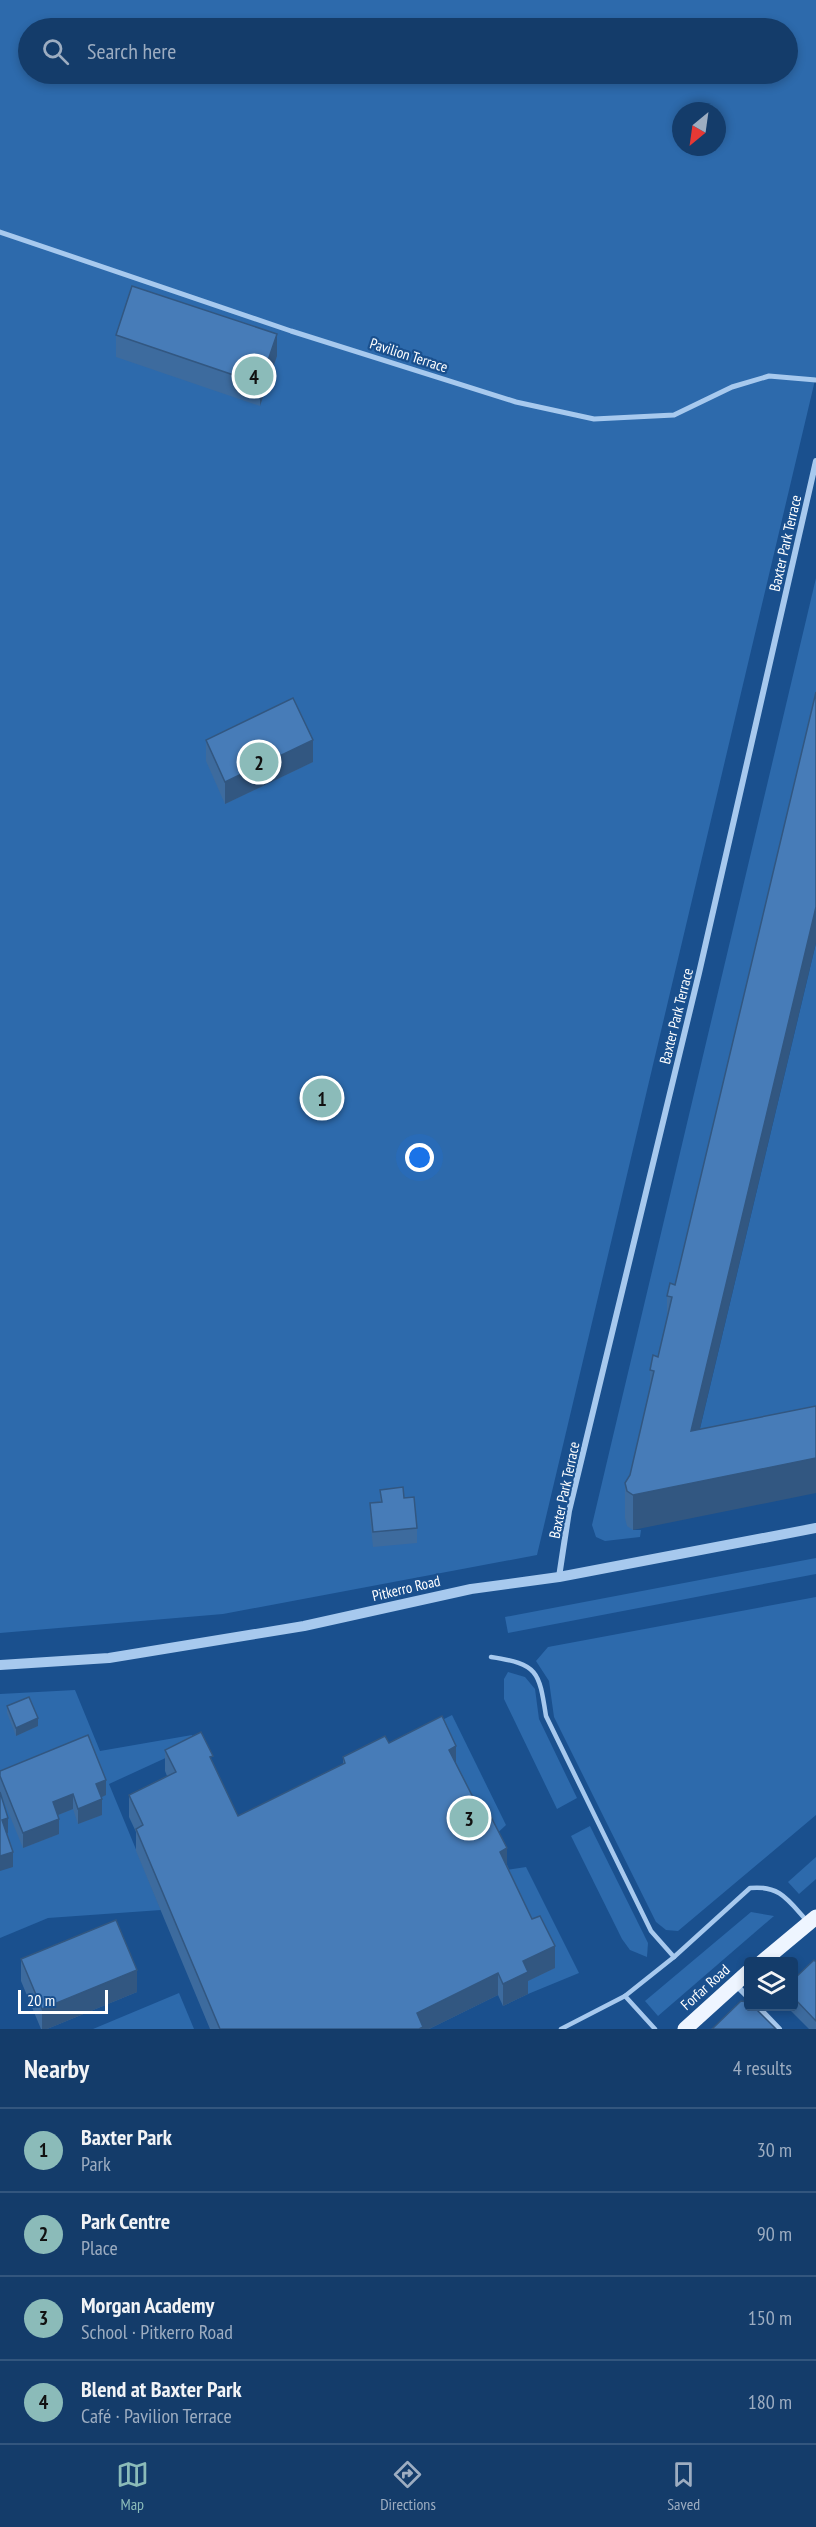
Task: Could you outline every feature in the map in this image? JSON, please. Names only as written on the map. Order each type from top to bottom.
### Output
[{"type":"main road","points":[[768,1957],[813,1920]]},
{"type":"main road","name":"Forfar Road","points":[[685,2029],[744,1975]]},
{"type":"street","name":"Pavilion Terrace","points":[[0,232],[291,331],[494,395],[594,419],[674,415],[732,387],[769,376],[816,380]]},
{"type":"street","name":"Baxter Park Terrace","points":[[559,1577],[569,1511],[699,973],[816,461]]},
{"type":"street","name":"Pitkerro Road","points":[[0,1665],[110,1658],[304,1626],[471,1589],[559,1577],[816,1528]]},
{"type":"street","points":[[735,1983],[744,1993]]},
{"type":"street","points":[[761,2011],[779,2029]]},
{"type":"lane","points":[[491,1657],[512,1660],[530,1668],[540,1682],[546,1716],[651,1931],[674,1957]]},
{"type":"lane","points":[[561,2029],[625,1996],[674,1957],[750,1888],[767,1886],[783,1895],[813,1920]]},
{"type":"lane","points":[[625,1996],[655,2029]]},
{"type":"shaded area","points":[[0,0],[816,0],[816,376],[537,1555],[223,1614],[0,1633]]},
{"type":"shaded area","points":[[816,578],[816,727],[633,1530],[641,1530],[640,1537],[605,1541],[596,1537],[592,1525]]},
{"type":"shaded area","points":[[816,943],[816,1442],[691,1466]]},
{"type":"shaded area","points":[[816,1558],[816,1574],[508,1633],[505,1617]]},
{"type":"shaded area","points":[[816,1597],[816,1815],[678,1931],[666,1930],[656,1922],[554,1717],[549,1681],[536,1661],[548,1647]]},
{"type":"shaded area","points":[[508,1672],[525,1677],[535,1689],[539,1719],[577,1798],[557,1809],[504,1699],[504,1679]]},
{"type":"shaded area","points":[[75,1690],[100,1751],[192,1735],[196,1744],[109,1784],[161,1910],[48,1918],[0,1938],[0,1694]]},
{"type":"shaded area","points":[[452,1715],[506,1825],[491,1839],[395,1744]]},
{"type":"shaded area","points":[[590,1826],[648,1943],[647,1957],[630,1950],[622,1939],[571,1836]]},
{"type":"shaded area","points":[[816,1857],[816,1879],[799,1894],[788,1882]]},
{"type":"shaded area","points":[[526,1867],[579,1973],[528,1994],[523,1983],[555,1967],[507,1870]]},
{"type":"shaded area","points":[[751,1912],[774,1916],[658,2016],[645,2001]]},
{"type":"shaded area","points":[[179,1993],[194,2029],[93,2029]]},
{"type":"building","points":[[132,286],[277,334],[260,384],[116,335]]},
{"type":"building","points":[[816,692],[816,907],[691,1431],[816,1406],[816,1458],[633,1495],[627,1491],[625,1483],[630,1475],[654,1371],[650,1370],[653,1355],[658,1357],[672,1297],[667,1296],[670,1283],[675,1285]]},
{"type":"building","points":[[293,698],[313,740],[225,782],[206,740]]},
{"type":"building","points":[[403,1487],[404,1498],[414,1497],[417,1528],[373,1532],[370,1503],[382,1502],[380,1490]]},
{"type":"building","points":[[29,1697],[38,1718],[16,1728],[7,1706]]},
{"type":"building","points":[[442,1716],[456,1746],[449,1750],[485,1821],[491,1817],[507,1848],[500,1852],[532,1919],[540,1916],[555,1946],[523,1961],[528,1972],[503,1984],[498,1973],[417,2013],[423,2027],[419,2029],[220,2029],[136,1829],[143,1825],[129,1795],[176,1772],[165,1750],[201,1732],[213,1756],[210,1757],[238,1816],[345,1763],[343,1757],[385,1736],[389,1743]]},
{"type":"building","points":[[88,1735],[106,1780],[96,1784],[102,1799],[78,1809],[73,1794],[53,1802],[59,1819],[23,1833],[0,1771]]},
{"type":"building","points":[[0,1792],[8,1818],[2,1820],[13,1852],[0,1856]]},
{"type":"building","points":[[116,1920],[137,1970],[42,2009],[21,1959]]},
{"type":"building","points":[[814,1960],[816,1962],[816,2021],[798,2002],[798,1975]]},
{"type":"building","points":[[741,2001],[744,2001],[744,2011],[758,2011],[776,2029],[712,2029]]},
{"type":"place","name":"Blend at Baxter Park","points":[[254,376]]},
{"type":"place","name":"Park Centre","points":[[259,762]]},
{"type":"place","name":"Baxter Park","points":[[322,1098]]},
{"type":"place","name":"Morgan Academy","points":[[469,1818]]}]
